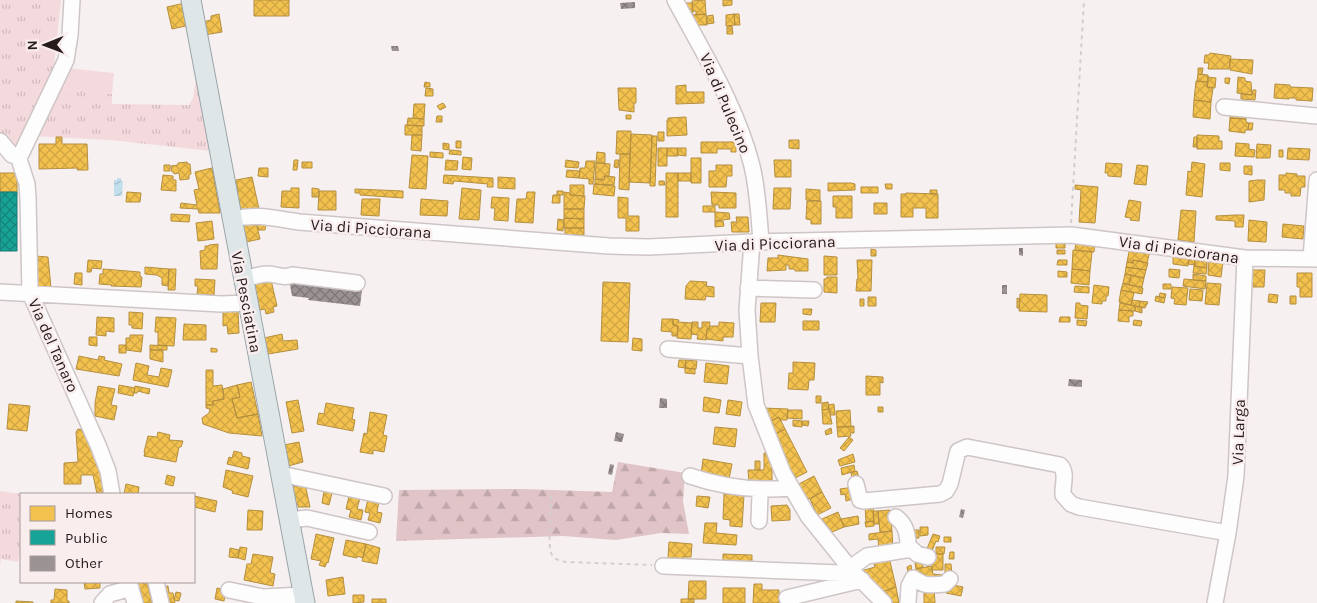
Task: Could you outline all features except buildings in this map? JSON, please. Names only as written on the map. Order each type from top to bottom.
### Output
[{"type":"main road","name":"Via Pesciatina","points":[[191,0],[304,599]]},
{"type":"street","points":[[0,141],[12,155],[18,156],[21,154],[66,60],[72,0]]},
{"type":"street","name":"Via di Pulecino","points":[[675,0],[700,44],[741,131],[752,166],[756,193],[756,242],[748,288],[747,310],[756,405],[791,488],[808,516],[855,573],[884,603]]},
{"type":"street","points":[[1224,107],[1317,116]]},
{"type":"street","name":"Via del Tanaro","points":[[18,156],[28,198],[30,293],[98,444],[108,471],[112,493]]},
{"type":"street","points":[[1314,259],[1317,182]]},
{"type":"street","name":"Via di Picciorana","points":[[233,219],[268,216],[299,222],[609,246],[649,247],[756,242],[1071,235],[1245,258],[1314,259]]},
{"type":"street","name":"Via Larga","points":[[1215,603],[1236,476],[1245,258]]},
{"type":"street","points":[[243,280],[266,274],[277,274],[282,277],[292,275],[357,283]]},
{"type":"street","points":[[748,288],[814,290]]},
{"type":"street","points":[[0,292],[221,304],[248,303]]},
{"type":"street","points":[[668,348],[750,356]]},
{"type":"street","points":[[856,484],[860,500],[864,501],[940,494],[946,491],[950,484],[958,451],[967,447],[1060,465],[1063,467],[1065,474],[1063,495],[1071,504],[1079,507],[1228,533]]},
{"type":"street","points":[[281,474],[384,496]]},
{"type":"street","points":[[690,476],[708,482],[762,489],[791,488]]},
{"type":"street","points":[[759,521],[762,489]]},
{"type":"street","points":[[896,517],[903,522],[906,529],[909,550]]},
{"type":"street","points":[[289,520],[307,518],[369,532]]},
{"type":"street","points":[[787,598],[855,573],[868,556],[912,549],[917,554],[928,557]]},
{"type":"street","points":[[663,566],[855,573]]},
{"type":"street","points":[[908,603],[909,586],[913,578],[926,585],[945,584],[950,579]]},
{"type":"street","points":[[156,583],[161,603]]},
{"type":"street","points":[[102,603],[110,594],[130,585],[135,603]]},
{"type":"street","points":[[229,590],[268,597],[304,599]]},
{"type":"path","points":[[1071,235],[1084,0]]},
{"type":"path","points":[[550,496],[549,546],[552,555],[557,560],[663,566]]},
{"type":"green space","points":[[0,0],[61,0],[54,66],[26,136],[17,148],[11,147],[0,132]]},
{"type":"green space","points":[[66,68],[64,89],[112,94],[112,104],[189,105],[193,98],[196,78],[211,151],[110,140],[32,136]]},
{"type":"green space","points":[[66,68],[114,73],[112,94],[64,89]]},
{"type":"green space","points":[[618,462],[685,473],[683,501],[689,534],[661,533],[616,540],[563,536],[396,541],[399,490],[522,489],[612,492]]},
{"type":"green space","points":[[0,491],[20,494],[20,549],[18,562],[1,559],[0,567]]},
{"type":"water","points":[[117,178],[121,178],[121,181],[123,181],[122,196],[114,196],[114,180],[117,180]]}]
